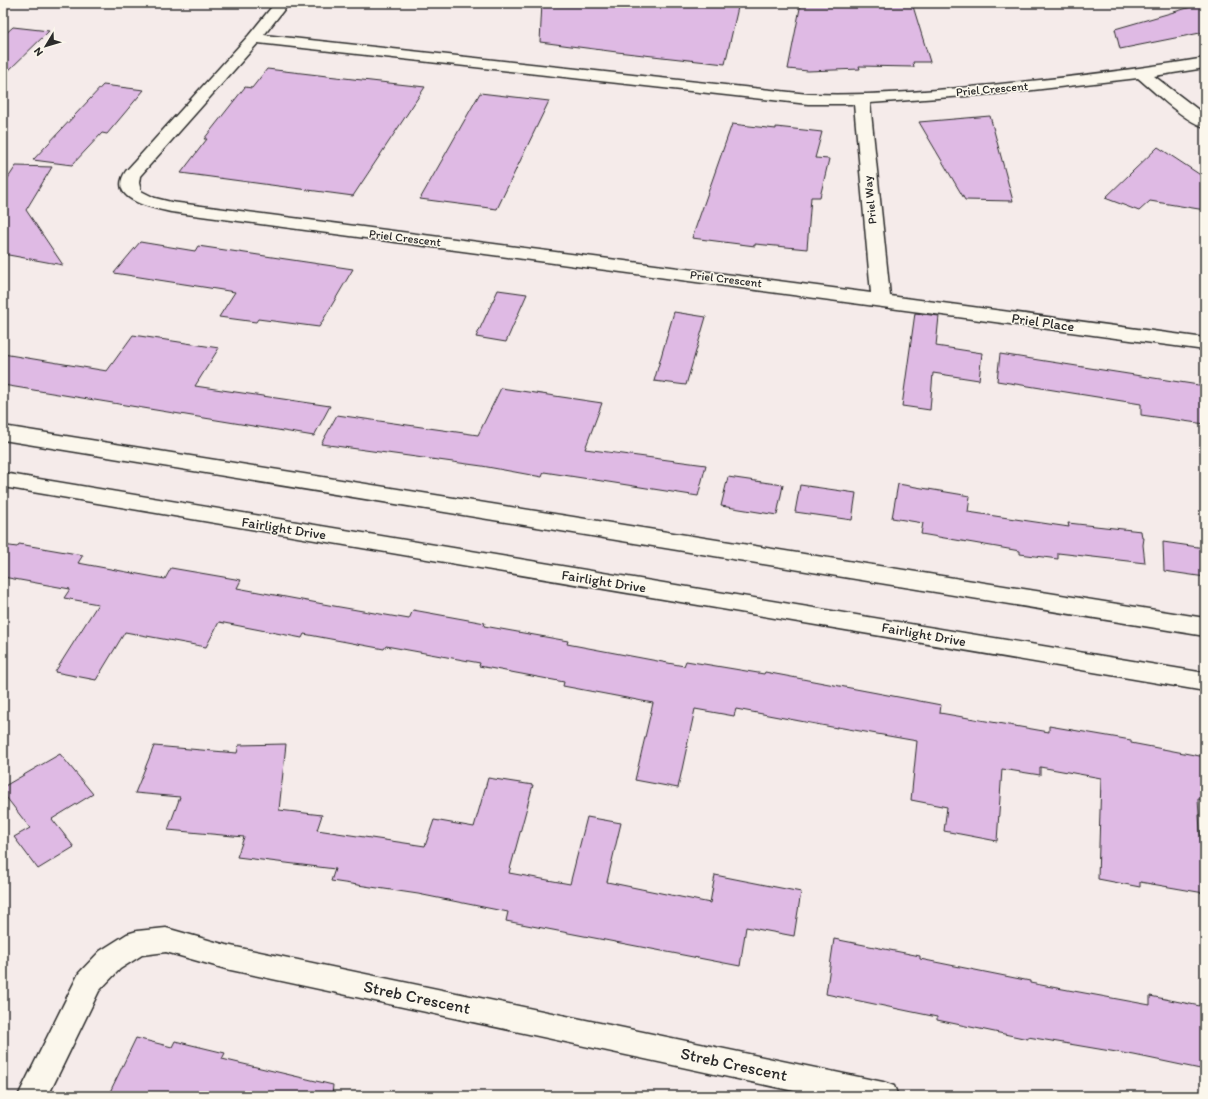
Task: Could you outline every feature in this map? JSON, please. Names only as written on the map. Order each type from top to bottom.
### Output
[{"type":"street","name":"Priel Crescent","points":[[282,3],[254,38],[132,175],[129,182],[130,189],[142,200],[179,208],[881,300]]},
{"type":"street","name":"Priel Crescent","points":[[254,38],[808,100],[862,100],[1044,85],[1143,74],[1205,63]]},
{"type":"street","points":[[1143,74],[1192,114],[1205,122]]},
{"type":"street","name":"Priel Way","points":[[862,100],[862,115],[881,300]]},
{"type":"street","name":"Priel Place","points":[[881,300],[1205,344]]},
{"type":"street","points":[[3,433],[1205,627]]},
{"type":"street","name":"Fairlight Drive","points":[[3,480],[1205,682]]},
{"type":"street","name":"Streb Crescent","points":[[33,1096],[89,982],[110,960],[137,943],[166,940],[226,957],[883,1096]]},
{"type":"building","points":[[542,3],[739,3],[725,64],[540,42]]},
{"type":"building","points":[[801,3],[912,3],[930,62],[913,62],[914,67],[859,66],[860,69],[808,71],[788,69]]},
{"type":"building","points":[[1205,3],[1205,32],[1120,49],[1115,29]]},
{"type":"building","points":[[13,27],[49,31],[3,76],[3,36]]},
{"type":"building","points":[[267,69],[425,87],[353,196],[181,173],[207,139],[204,139],[245,87],[252,88]]},
{"type":"building","points":[[103,85],[144,90],[107,134],[102,133],[72,165],[33,160]]},
{"type":"building","points":[[480,93],[549,101],[497,209],[420,199]]},
{"type":"building","points":[[990,116],[1013,201],[965,200],[919,122]]},
{"type":"building","points":[[732,124],[822,132],[815,158],[829,159],[820,197],[811,197],[807,249],[755,244],[755,246],[692,238]]},
{"type":"building","points":[[1158,147],[1205,178],[1205,210],[1150,201],[1139,211],[1105,198]]},
{"type":"building","points":[[16,166],[52,167],[26,210],[63,265],[3,254],[3,176],[6,181]]},
{"type":"building","points":[[140,242],[195,251],[198,246],[353,269],[319,327],[258,319],[256,322],[219,317],[235,292],[114,273]]},
{"type":"building","points":[[498,290],[527,294],[506,342],[476,337]]},
{"type":"building","points":[[674,312],[706,317],[686,385],[654,381]]},
{"type":"building","points":[[915,313],[939,316],[936,346],[982,353],[979,380],[933,373],[930,410],[902,406]]},
{"type":"building","points":[[133,335],[219,348],[195,386],[330,406],[314,436],[3,385],[3,354],[107,371]]},
{"type":"building","points":[[1000,354],[1205,386],[1205,424],[1141,415],[1141,404],[997,381]]},
{"type":"building","points":[[501,388],[602,403],[585,449],[706,465],[698,496],[544,472],[542,477],[482,466],[321,444],[337,415],[478,435]]},
{"type":"building","points":[[728,477],[783,485],[777,515],[721,506]]},
{"type":"building","points":[[898,484],[970,496],[968,512],[1069,527],[1068,523],[1141,531],[1142,538],[1144,538],[1143,545],[1145,563],[1058,553],[1058,559],[1020,554],[1020,551],[921,534],[923,523],[892,518]]},
{"type":"building","points":[[800,485],[856,493],[852,520],[795,512]]},
{"type":"building","points":[[1163,542],[1205,548],[1205,577],[1164,571]]},
{"type":"building","points":[[19,544],[83,555],[78,563],[165,579],[171,568],[241,580],[237,588],[334,606],[409,619],[413,610],[485,623],[484,626],[568,641],[567,644],[684,666],[686,661],[764,674],[765,672],[941,705],[940,713],[1049,732],[1049,726],[1131,740],[1131,743],[1205,757],[1205,800],[1198,799],[1204,893],[1140,882],[1140,887],[1098,879],[1101,778],[1040,767],[1040,775],[1002,769],[997,841],[944,831],[947,807],[911,800],[917,741],[736,709],[734,716],[695,709],[678,788],[635,780],[653,703],[563,686],[564,682],[479,666],[480,663],[386,646],[384,649],[304,634],[302,638],[219,622],[206,647],[125,632],[96,680],[55,672],[98,604],[64,598],[70,589],[3,577],[3,545],[17,547]]},
{"type":"building","points":[[286,744],[279,810],[322,815],[317,830],[425,846],[434,820],[474,827],[488,778],[533,785],[509,873],[570,884],[587,817],[621,823],[607,882],[710,903],[715,875],[801,892],[794,936],[746,927],[740,966],[506,921],[508,912],[418,894],[331,881],[335,869],[237,857],[244,837],[168,830],[180,797],[135,793],[154,746],[237,753],[239,745]]},
{"type":"building","points":[[60,754],[93,794],[52,819],[74,847],[38,869],[14,837],[30,828],[3,793],[3,787]]},
{"type":"building","points":[[834,939],[920,956],[920,959],[1030,981],[1030,983],[1150,1005],[1150,996],[1205,1007],[1205,1070],[1134,1055],[1028,1037],[1028,1039],[937,1020],[937,1017],[826,994]]},
{"type":"building","points":[[136,1038],[172,1047],[175,1041],[225,1053],[222,1059],[333,1085],[332,1096],[108,1096]]}]
